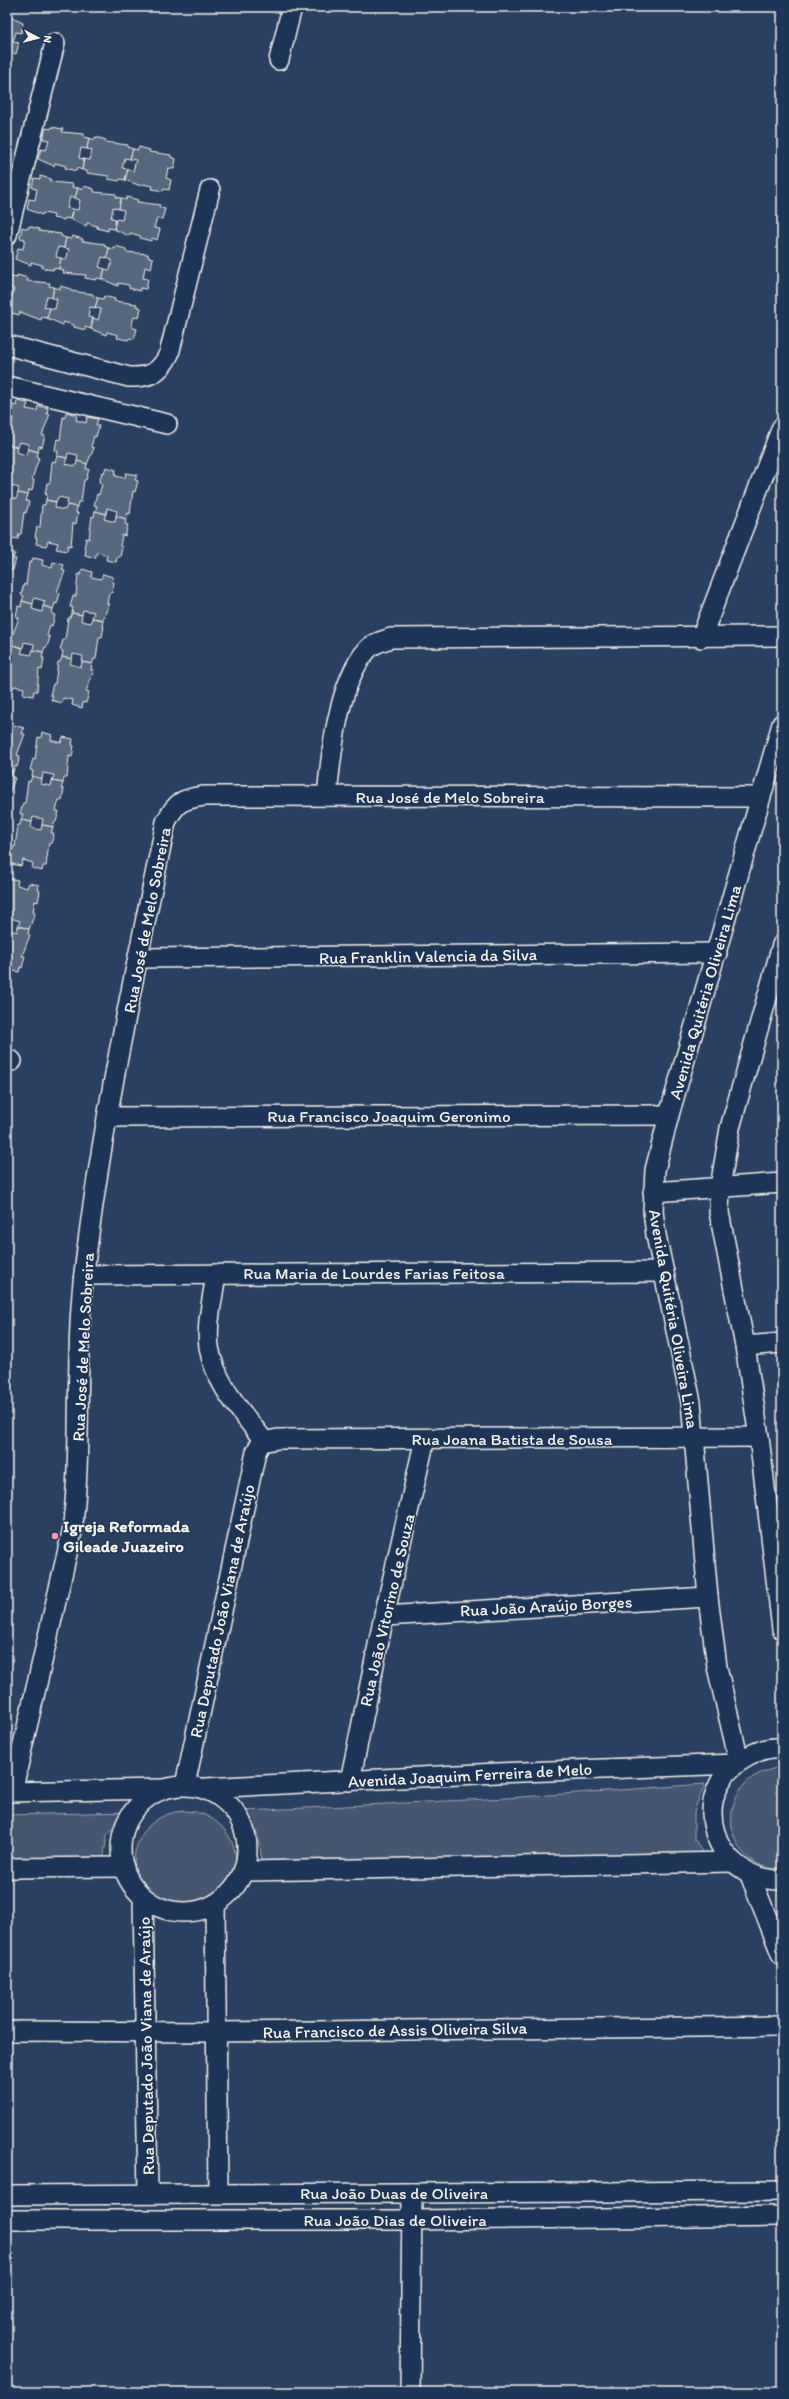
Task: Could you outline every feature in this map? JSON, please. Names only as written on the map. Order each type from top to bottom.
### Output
[{"type":"street","points":[[279,60],[292,7]]},
{"type":"street","points":[[7,235],[55,42]]},
{"type":"street","points":[[7,345],[129,377],[150,376],[157,371],[169,354],[210,190]]},
{"type":"street","points":[[7,386],[167,424]]},
{"type":"street","points":[[701,638],[782,427]]},
{"type":"street","points":[[327,796],[330,762],[349,683],[367,649],[378,642],[391,638],[701,638],[782,636]]},
{"type":"street","name":"Avenida Quitéria Oliveira Lima","points":[[737,1762],[718,1667],[708,1597],[696,1438],[691,1402],[656,1235],[653,1192],[655,1170],[669,1115],[782,724]]},
{"type":"street","name":"Rua José de Melo Sobreira","points":[[9,1792],[72,1532],[77,1491],[84,1275],[108,1117],[138,958],[166,822],[174,806],[188,798],[204,796],[760,797]]},
{"type":"street","points":[[782,945],[730,1128],[720,1187],[719,1212],[745,1346],[759,1437],[782,1629]]},
{"type":"street","name":"Rua Franklin Valencia da Silva","points":[[138,958],[717,953]]},
{"type":"street","name":"Rua Francisco Joaquim Geronimo","points":[[108,1117],[669,1115]]},
{"type":"street","points":[[653,1192],[782,1183]]},
{"type":"street","name":"Rua Maria de Lourdes Farias Feitosa","points":[[84,1275],[664,1272]]},
{"type":"street","points":[[216,1274],[209,1346],[216,1373],[230,1398],[264,1441]]},
{"type":"street","points":[[745,1346],[782,1344]]},
{"type":"street","name":"Rua Joana Batista de Sousa","points":[[264,1441],[759,1437]]},
{"type":"street","name":"Rua João Vitorino de Souza","points":[[350,1781],[384,1616],[426,1439]]},
{"type":"street","name":"Rua Deputado João Viana de Araújo","points":[[185,1785],[256,1452],[260,1442],[264,1441]]},
{"type":"street","name":"Rua João Araújo Borges","points":[[384,1616],[708,1597]]},
{"type":"street","points":[[782,1748],[757,1751],[737,1762],[721,1781],[713,1802],[713,1824],[717,1838],[719,1844],[732,1862],[750,1875],[769,1880],[782,1880]]},
{"type":"street","name":"Avenida Joaquim Ferreira de Melo","points":[[205,1788],[737,1762]]},
{"type":"street","points":[[9,1792],[163,1789],[185,1785],[205,1788],[223,1798],[237,1813],[245,1831],[248,1851],[244,1872],[232,1891],[215,1905],[197,1911],[178,1912],[160,1908],[143,1898],[131,1884],[124,1867],[121,1843],[128,1820],[143,1801],[163,1789]]},
{"type":"street","points":[[244,1872],[732,1862]]},
{"type":"street","points":[[7,1868],[124,1867]]},
{"type":"street","points":[[750,1875],[782,1956]]},
{"type":"street","name":"Rua Deputado João Viana de Araújo","points":[[143,1898],[147,2031],[148,2194]]},
{"type":"street","points":[[215,1905],[215,2032],[218,2193]]},
{"type":"street","name":"Rua Francisco de Assis Oliveira Silva","points":[[7,2031],[215,2032],[782,2026]]},
{"type":"street","name":"Rua João Duas de Oliveira","points":[[7,2196],[218,2193],[782,2191]]},
{"type":"street","points":[[535,2192],[535,2218]]},
{"type":"street","points":[[410,2392],[413,2220],[412,2193]]},
{"type":"street","name":"Rua João Dias de Oliveira","points":[[7,2220],[413,2220],[782,2216]]},
{"type":"shaded area","points":[[776,1768],[782,1769],[782,1870],[768,1868],[758,1864],[743,1853],[737,1844],[733,1833],[732,1823],[732,1812],[739,1791],[753,1777]]},
{"type":"shaded area","points":[[705,1784],[694,1811],[694,1838],[707,1861],[260,1866],[260,1843],[253,1825],[245,1811],[506,1798]]},
{"type":"shaded area","points":[[185,1811],[204,1815],[221,1826],[232,1843],[236,1862],[232,1881],[221,1898],[204,1909],[185,1913],[166,1909],[149,1898],[138,1881],[134,1862],[138,1843],[149,1826],[166,1815]]},
{"type":"shaded area","points":[[128,1812],[107,1835],[103,1861],[7,1861],[7,1815]]},
{"type":"building","points":[[8,16],[23,23],[21,33],[16,32],[13,42],[19,43],[16,54],[11,52],[10,55],[7,54]]},
{"type":"building","points":[[7,71],[12,72],[9,83],[7,82]]},
{"type":"building","points":[[52,127],[63,129],[62,132],[84,134],[84,137],[89,138],[87,149],[81,148],[79,158],[84,159],[82,170],[77,168],[76,171],[55,163],[54,166],[38,159],[41,149],[46,150],[49,140],[43,139],[46,128],[51,129]]},
{"type":"building","points":[[95,137],[106,140],[105,142],[128,145],[127,147],[133,149],[130,159],[125,158],[122,168],[128,169],[125,180],[120,179],[119,181],[108,179],[109,176],[87,173],[87,171],[82,170],[84,159],[90,160],[92,150],[87,149],[89,138],[95,140]]},
{"type":"building","points":[[139,147],[150,150],[149,152],[171,155],[171,157],[176,159],[174,169],[168,168],[166,178],[171,180],[169,190],[164,189],[163,191],[152,189],[153,186],[142,184],[141,186],[125,180],[128,169],[133,171],[136,160],[130,159],[133,149],[138,150]]},
{"type":"building","points":[[40,176],[51,179],[50,182],[73,184],[72,187],[78,188],[75,198],[70,197],[67,208],[73,209],[70,219],[65,218],[64,220],[53,218],[54,215],[43,213],[42,215],[27,209],[29,199],[35,200],[37,189],[32,188],[34,178],[40,179]]},
{"type":"building","points":[[84,186],[94,189],[94,192],[116,194],[116,197],[121,198],[119,209],[113,207],[111,218],[116,219],[114,229],[108,228],[108,231],[87,223],[86,226],[70,219],[73,209],[78,210],[80,200],[75,198],[78,188],[83,189]]},
{"type":"building","points":[[127,197],[138,200],[137,202],[160,205],[159,207],[165,209],[162,219],[157,218],[154,228],[160,229],[157,240],[152,238],[151,241],[130,233],[129,236],[114,229],[116,219],[122,220],[124,210],[119,209],[121,198],[126,200]]},
{"type":"building","points":[[29,226],[39,229],[39,231],[61,234],[61,236],[66,238],[64,248],[58,247],[56,257],[61,258],[59,269],[53,268],[53,270],[42,268],[42,265],[31,262],[31,265],[15,259],[18,248],[23,249],[25,239],[20,238],[22,227],[28,229]]},
{"type":"building","points":[[72,236],[83,239],[82,241],[105,244],[104,246],[109,248],[107,258],[102,257],[99,267],[105,269],[102,279],[97,278],[96,280],[85,278],[86,275],[63,273],[64,270],[59,269],[61,258],[66,260],[69,249],[64,248],[66,238],[72,239]]},
{"type":"building","points":[[115,246],[126,249],[126,252],[148,254],[148,257],[153,258],[151,269],[145,267],[143,278],[148,279],[146,289],[140,288],[140,291],[129,288],[129,285],[118,283],[118,286],[102,279],[105,269],[110,270],[112,260],[107,258],[109,248],[115,249]]},
{"type":"building","points":[[17,275],[28,278],[27,281],[50,283],[49,286],[54,287],[52,298],[47,296],[44,307],[50,308],[47,318],[42,317],[41,320],[20,312],[19,315],[8,312],[7,298],[11,299],[14,289],[8,287],[11,277],[17,278]]},
{"type":"building","points":[[60,286],[71,289],[71,291],[93,294],[93,296],[98,298],[95,308],[90,307],[88,317],[93,318],[91,329],[85,327],[85,330],[63,322],[63,325],[47,318],[50,308],[55,309],[57,299],[52,298],[54,287],[60,289]]},
{"type":"building","points":[[104,296],[115,299],[114,301],[137,304],[136,306],[141,308],[139,318],[134,317],[131,327],[137,329],[134,339],[129,338],[128,340],[117,338],[118,335],[107,332],[106,335],[91,329],[93,318],[98,320],[101,309],[95,308],[98,298],[103,299]]},
{"type":"building","points":[[17,401],[28,403],[26,409],[37,411],[38,406],[48,408],[47,414],[50,414],[42,435],[45,436],[42,447],[39,446],[38,452],[28,449],[29,444],[19,442],[17,447],[7,444],[8,428],[11,428],[13,417],[11,417],[13,405],[16,406]]},
{"type":"building","points":[[66,412],[77,415],[76,420],[86,423],[87,417],[98,419],[96,425],[99,426],[91,447],[94,448],[87,464],[77,461],[78,455],[68,453],[67,458],[57,456],[58,451],[55,450],[57,439],[60,440],[63,417],[65,418]]},
{"type":"building","points":[[7,444],[17,447],[16,452],[26,455],[28,449],[38,452],[37,457],[39,458],[32,479],[34,480],[32,491],[29,490],[28,495],[18,493],[19,488],[8,485],[7,491]]},
{"type":"building","points":[[57,456],[67,458],[65,464],[76,466],[77,461],[87,464],[86,469],[89,469],[86,480],[84,480],[81,502],[78,502],[77,507],[67,505],[68,499],[58,497],[56,502],[46,500],[47,494],[45,494],[47,483],[50,483],[52,461],[55,462]]},
{"type":"building","points":[[106,467],[116,470],[115,476],[125,478],[126,473],[137,475],[135,480],[138,481],[135,492],[133,491],[130,514],[128,513],[126,519],[116,516],[117,511],[107,508],[106,514],[95,511],[97,506],[94,505],[102,484],[99,483],[102,472],[104,473]]},
{"type":"building","points":[[18,493],[28,495],[26,501],[29,502],[26,513],[24,512],[21,534],[19,534],[18,539],[7,537],[7,496],[16,499]]},
{"type":"building","points":[[46,500],[56,502],[55,508],[65,510],[67,505],[77,507],[76,513],[78,513],[76,524],[73,523],[71,546],[68,545],[67,551],[56,549],[58,543],[48,541],[46,546],[36,544],[37,538],[35,537],[37,527],[40,527],[42,505],[45,505]]},
{"type":"building","points":[[95,511],[106,514],[104,519],[115,522],[116,516],[126,519],[125,524],[128,525],[125,536],[122,535],[120,557],[117,557],[116,562],[106,560],[107,555],[97,552],[95,558],[85,555],[86,550],[84,549],[86,538],[89,539],[92,516],[94,517]]},
{"type":"building","points":[[7,551],[15,553],[13,559],[16,559],[13,570],[10,570],[8,592]]},
{"type":"building","points":[[33,558],[43,560],[42,565],[52,568],[53,562],[64,565],[62,570],[65,571],[57,592],[60,593],[57,604],[55,603],[53,609],[43,606],[45,601],[34,598],[33,604],[22,601],[24,596],[21,595],[24,584],[26,585],[29,562],[31,563]]},
{"type":"building","points":[[82,569],[92,572],[91,577],[101,579],[103,574],[113,577],[112,582],[114,582],[112,593],[109,593],[107,604],[109,604],[103,620],[92,618],[94,612],[83,610],[82,615],[72,613],[73,607],[70,607],[73,596],[76,596],[78,574],[81,575]]},
{"type":"building","points":[[22,601],[33,604],[32,609],[42,612],[43,606],[53,609],[52,614],[55,615],[47,636],[50,637],[47,647],[45,647],[43,652],[33,650],[34,644],[24,642],[23,648],[12,645],[13,640],[11,639],[19,618],[16,617],[18,606],[21,607]]},
{"type":"building","points":[[72,613],[82,615],[81,621],[91,623],[92,618],[103,620],[102,626],[104,626],[102,637],[99,637],[96,659],[94,659],[92,664],[82,662],[83,656],[73,654],[72,659],[62,657],[63,651],[60,650],[63,640],[65,640],[68,618],[70,618]]},
{"type":"building","points":[[12,645],[23,648],[21,653],[31,655],[33,650],[43,652],[42,658],[44,658],[42,670],[39,669],[37,691],[34,691],[33,696],[23,694],[24,688],[14,686],[12,691],[7,690],[7,656]]},
{"type":"building","points":[[62,657],[72,659],[70,664],[81,667],[82,662],[92,664],[91,670],[94,670],[86,691],[89,692],[86,703],[83,702],[82,708],[72,705],[73,700],[63,698],[62,703],[51,700],[53,695],[50,695],[53,684],[55,684],[58,662],[60,662]]},
{"type":"building","points":[[13,725],[24,728],[22,734],[25,734],[17,755],[20,756],[17,767],[15,766],[13,772],[7,770],[7,730],[12,731]]},
{"type":"building","points":[[42,732],[52,735],[51,740],[61,743],[63,737],[73,739],[72,745],[74,746],[72,757],[69,756],[67,778],[64,778],[63,783],[52,781],[54,775],[43,773],[42,779],[32,776],[33,771],[30,770],[33,759],[35,760],[38,737],[41,738]]},
{"type":"building","points":[[7,770],[13,772],[12,777],[15,778],[7,799]]},
{"type":"building","points":[[32,776],[42,779],[41,784],[51,786],[52,781],[63,783],[61,789],[64,789],[62,800],[59,800],[56,811],[59,811],[53,827],[42,825],[43,819],[33,817],[32,822],[21,820],[23,814],[20,814],[23,803],[25,803],[28,781],[30,782]]},
{"type":"building","points":[[7,799],[10,800],[7,811]]},
{"type":"building","points":[[21,820],[32,822],[31,828],[41,830],[42,825],[53,827],[51,833],[54,833],[51,844],[49,843],[46,866],[43,866],[42,871],[32,868],[33,863],[23,860],[21,866],[11,864],[12,858],[10,857],[13,847],[15,847],[18,825],[20,825]]},
{"type":"building","points":[[8,878],[18,880],[17,885],[27,888],[29,883],[39,885],[38,890],[40,891],[38,902],[35,901],[33,912],[35,913],[29,929],[18,926],[20,921],[10,918],[7,924]]},
{"type":"building","points":[[18,926],[29,929],[28,934],[30,935],[22,956],[25,956],[22,968],[20,967],[19,972],[8,970],[10,964],[7,964],[7,929],[17,932]]},
{"type":"building","points":[[7,1078],[10,1078],[9,1084],[11,1085],[9,1095]]},
{"type":"place","name":"Igreja Reformada Gileade Juazeiro","points":[[55,1536]]}]
